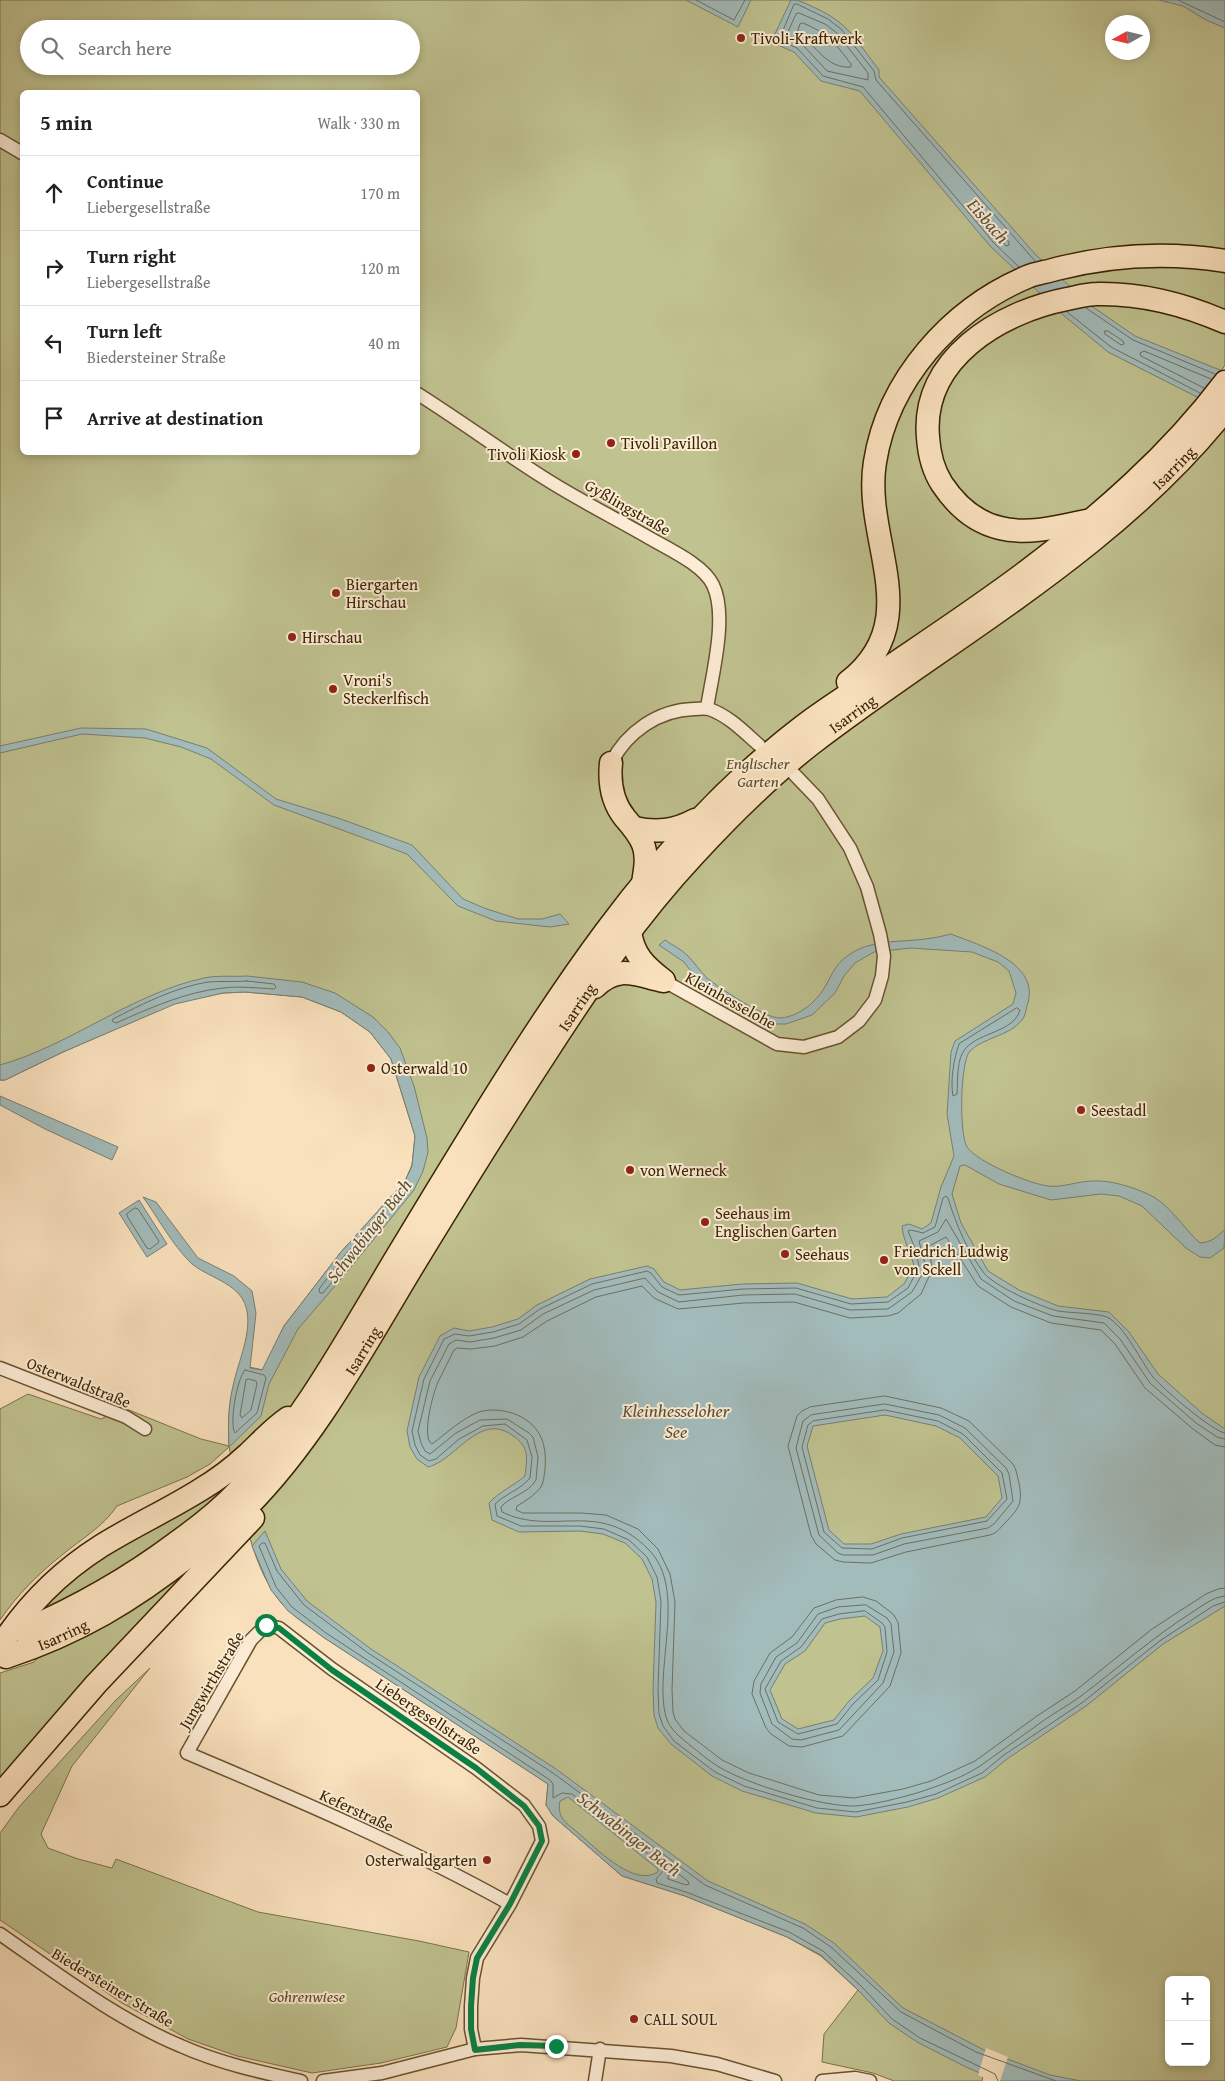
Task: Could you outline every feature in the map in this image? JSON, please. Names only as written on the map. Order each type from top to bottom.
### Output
[{"type":"highway","points":[[803,726],[816,706],[860,673],[875,654],[886,627],[890,603],[887,572],[877,528],[874,502],[874,464],[882,431],[894,403],[919,359],[945,331],[986,300],[1028,276],[1114,258],[1158,256],[1225,262]]},
{"type":"highway","points":[[1090,520],[1030,531],[1000,528],[974,518],[952,500],[938,477],[929,451],[927,427],[932,398],[942,375],[970,342],[1004,320],[1049,302],[1096,294],[1159,301],[1206,314],[1225,322]]},
{"type":"highway","name":"Isarring","points":[[23,1631],[58,1616],[107,1591],[141,1569],[195,1529],[234,1495],[275,1450],[340,1351],[473,1130],[556,1001],[620,928],[746,801],[798,755],[877,696],[1043,580],[1139,502],[1200,440],[1217,417],[1225,382]]},
{"type":"highway","name":"Isarring","points":[[3,1652],[69,1633],[114,1609],[152,1584],[246,1508],[283,1465],[328,1405],[484,1148],[580,1001],[643,883],[702,816],[803,726],[1026,572],[1090,520],[1154,464],[1217,417]]},
{"type":"highway","points":[[611,763],[610,778],[617,806],[634,828],[643,844],[646,859],[643,883]]},
{"type":"highway","points":[[634,828],[650,831],[667,831],[702,816]]},
{"type":"highway","points":[[620,928],[644,965],[664,980]]},
{"type":"highway","points":[[580,1001],[600,981],[613,973],[630,973],[664,980]]},
{"type":"highway","points":[[0,1796],[96,1684],[253,1519],[288,1473],[313,1435],[328,1405]]},
{"type":"highway","points":[[3,1652],[13,1627],[37,1599],[78,1562],[101,1546],[200,1490],[249,1454],[272,1429],[302,1408]]},
{"type":"street","points":[[0,140],[20,152]]},
{"type":"street","name":"Gyßlingstraße","points":[[420,395],[474,429],[541,476],[701,570],[712,583],[717,595],[719,627],[707,708]]},
{"type":"street","points":[[611,763],[628,738],[650,720],[684,709],[707,708],[729,719],[758,745]]},
{"type":"street","name":"Kleinhesselohe","points":[[664,980],[777,1044],[809,1046],[838,1037],[859,1021],[874,1000],[882,976],[884,956],[867,887],[850,848],[818,799],[794,774]]},
{"type":"street","name":"Osterwaldstraße","points":[[0,1368],[126,1417],[145,1429]]},
{"type":"street","name":"Jungwirthstraße","points":[[187,1753],[251,1640],[266,1625]]},
{"type":"street","name":"Liebergesellstraße","points":[[266,1625],[279,1628],[332,1670],[433,1737],[524,1806],[539,1826],[542,1841],[510,1904],[477,1958],[471,2006],[471,2029],[475,2050]]},
{"type":"street","name":"Keferstraße","points":[[187,1753],[290,1797],[473,1884],[510,1904]]},
{"type":"street","name":"Biedersteiner Straße","points":[[0,1934],[94,1998],[180,2046],[236,2066],[301,2081]]},
{"type":"street","points":[[324,2081],[382,2073],[475,2050],[520,2045],[600,2049],[671,2056],[717,2064],[775,2081]]},
{"type":"street","points":[[595,2081],[600,2049]]},
{"type":"street","points":[[822,2081],[855,2078],[870,2081]]},
{"type":"green space","name":"Englischer Garten","points":[[0,0],[1190,0],[1225,14],[1225,365],[1221,371],[1225,402],[1225,2081],[998,2081],[983,2075],[982,2081],[894,2081],[873,2073],[822,2062],[824,2034],[858,1990],[821,1956],[787,1937],[685,1896],[622,1876],[553,1816],[546,1805],[548,1784],[323,1637],[293,1615],[276,1596],[265,1578],[256,1557],[243,1511],[229,1447],[210,1464],[187,1477],[117,1506],[98,1527],[37,1577],[21,1593],[0,1620],[0,1409],[28,1394],[101,1419],[124,1408],[201,1439],[229,1446],[228,1425],[230,1405],[240,1365],[263,1370],[284,1326],[341,1252],[405,1181],[412,1165],[415,1136],[391,1059],[370,1032],[341,1012],[302,997],[245,992],[223,993],[175,1003],[63,1052],[5,1080],[0,1080]]},
{"type":"green space","points":[[230,1479],[234,1484],[147,1557],[38,1614],[57,1591],[85,1568]]},
{"type":"green space","points":[[175,1578],[179,1582],[0,1785],[0,1673],[34,1662],[40,1654]]},
{"type":"green space","name":"Gohrenwiese","points":[[150,1668],[72,1766],[41,1834],[48,1848],[78,1859],[112,1868],[116,1859],[258,1912],[469,1952],[456,2028],[447,2047],[381,2063],[312,2073],[237,2056],[188,2039],[122,2003],[0,1920],[0,1833],[19,1807],[115,1701]]},
{"type":"water","points":[[686,0],[751,0],[738,27]]},
{"type":"water","name":"Eisbach","points":[[791,0],[802,2],[825,13],[835,19],[850,33],[879,70],[879,77],[1036,255],[1090,305],[1135,336],[1225,372],[1201,399],[1108,352],[1062,314],[990,246],[860,91],[821,81],[794,52],[771,42]]},
{"type":"water","points":[[1159,0],[1225,0],[1225,28],[1206,20],[1183,6]]},
{"type":"water","points":[[81,728],[146,729],[207,748],[276,799],[338,818],[412,845],[463,899],[518,919],[542,919],[560,914],[569,924],[550,927],[496,921],[458,906],[407,854],[274,805],[211,759],[181,747],[145,738],[82,734],[0,753],[0,746]]},
{"type":"water","name":"Kleinhesseloher See","points":[[951,934],[978,944],[1006,958],[1026,978],[1029,991],[1026,1011],[1022,1020],[1011,1030],[976,1046],[970,1051],[967,1058],[964,1069],[962,1114],[964,1140],[967,1147],[981,1159],[992,1165],[1017,1177],[1040,1184],[1059,1186],[1087,1181],[1100,1181],[1121,1184],[1142,1191],[1156,1198],[1170,1210],[1200,1243],[1214,1239],[1225,1229],[1224,1248],[1210,1258],[1200,1257],[1186,1248],[1142,1206],[1119,1196],[1101,1194],[1051,1200],[999,1184],[965,1165],[960,1166],[952,1194],[961,1223],[988,1271],[1019,1290],[1058,1306],[1109,1312],[1129,1332],[1158,1374],[1203,1414],[1225,1429],[1225,1606],[1163,1644],[1086,1706],[1007,1759],[985,1777],[938,1798],[908,1807],[856,1817],[816,1813],[742,1791],[712,1776],[671,1744],[658,1728],[654,1715],[656,1602],[652,1579],[642,1559],[625,1543],[603,1534],[580,1531],[519,1532],[492,1520],[489,1503],[525,1476],[526,1453],[525,1448],[518,1439],[500,1429],[489,1429],[478,1433],[438,1463],[428,1467],[417,1459],[410,1447],[407,1431],[419,1377],[440,1336],[454,1328],[469,1331],[492,1327],[518,1319],[537,1305],[590,1279],[647,1266],[654,1269],[664,1282],[680,1290],[742,1284],[797,1283],[852,1299],[887,1297],[904,1284],[914,1266],[902,1226],[909,1224],[922,1229],[931,1223],[941,1187],[954,1156],[947,1114],[951,1052],[955,1041],[1013,1004],[1016,993],[1009,971],[998,962],[972,952],[911,948],[874,952],[855,963],[844,976],[835,993],[812,1015],[786,1024],[773,1024],[736,1005],[696,978],[684,962],[659,945],[665,940],[685,953],[707,978],[722,989],[764,1013],[773,1017],[784,1018],[794,1015],[811,1004],[825,987],[841,961],[857,950],[873,944],[925,939]],"holes":[[[885,1415],[936,1426],[960,1438],[998,1476],[1002,1498],[986,1517],[901,1534],[871,1544],[844,1544],[829,1530],[807,1446],[813,1426]],[[865,1616],[880,1627],[883,1651],[873,1678],[849,1701],[834,1720],[798,1729],[782,1719],[770,1690],[785,1664],[805,1651],[825,1623]]]},
{"type":"water","name":"Schwabinger Bach","points":[[247,976],[302,982],[335,993],[373,1017],[400,1048],[414,1086],[427,1138],[428,1152],[423,1171],[414,1190],[298,1329],[269,1384],[261,1416],[229,1447],[230,1401],[248,1326],[246,1307],[242,1299],[229,1286],[196,1267],[183,1255],[143,1197],[156,1202],[198,1258],[234,1276],[252,1291],[256,1313],[250,1368],[262,1370],[284,1326],[341,1252],[405,1181],[412,1166],[415,1136],[391,1059],[370,1032],[341,1012],[302,997],[245,992],[223,993],[175,1004],[63,1052],[5,1080],[0,1080],[0,1065],[52,1045],[126,1007],[177,986],[209,977]]},
{"type":"water","points":[[0,1096],[118,1147],[112,1160],[45,1129],[0,1105]]},
{"type":"water","points":[[139,1200],[167,1244],[147,1257],[119,1213]]},
{"type":"water","name":"Schwabinger Bach","points":[[265,1531],[281,1569],[307,1601],[371,1649],[556,1769],[708,1881],[805,1924],[834,1943],[903,2008],[986,2051],[1050,2075],[1081,2081],[998,2081],[966,2067],[917,2042],[889,2023],[821,1955],[787,1937],[685,1896],[622,1876],[553,1816],[546,1805],[548,1784],[323,1637],[288,1611],[271,1590],[252,1546]],"holes":[[[568,1797],[658,1869],[658,1872],[649,1875],[639,1875],[618,1866],[563,1819],[560,1814],[560,1801]]]},
{"type":"pier","points":[[986,2048],[1008,2057],[1000,2081],[991,2081],[978,2075]]},
{"type":"place","name":"Tivoli-Kraftwerk","points":[[741,38]]},
{"type":"place","name":"Tivoli Pavillon","points":[[611,443]]},
{"type":"place","name":"Tivoli Kiosk","points":[[576,454]]},
{"type":"place","name":"Biergarten Hirschau","points":[[336,593]]},
{"type":"place","name":"Hirschau","points":[[292,637]]},
{"type":"place","name":"Vroni's Steckerlfisch","points":[[333,689]]},
{"type":"place","name":"Osterwald 10","points":[[371,1068]]},
{"type":"place","name":"Seestadl","points":[[1081,1110]]},
{"type":"place","name":"von Werneck","points":[[630,1170]]},
{"type":"place","name":"Seehaus im Englischen Garten","points":[[705,1222]]},
{"type":"place","name":"Seehaus","points":[[785,1254]]},
{"type":"place","name":"Friedrich Ludwig von Sckell","points":[[884,1260]]},
{"type":"place","name":"Osterwaldgarten","points":[[487,1860]]},
{"type":"place","name":"CALL SOUL","points":[[634,2019]]},
{"type":"route","points":[[266,1625],[279,1628],[332,1670],[426,1732],[476,1768],[524,1806],[539,1826],[542,1841],[510,1904],[477,1958],[473,1978],[471,2029],[475,2050],[496,2046],[556,2046]]}]
